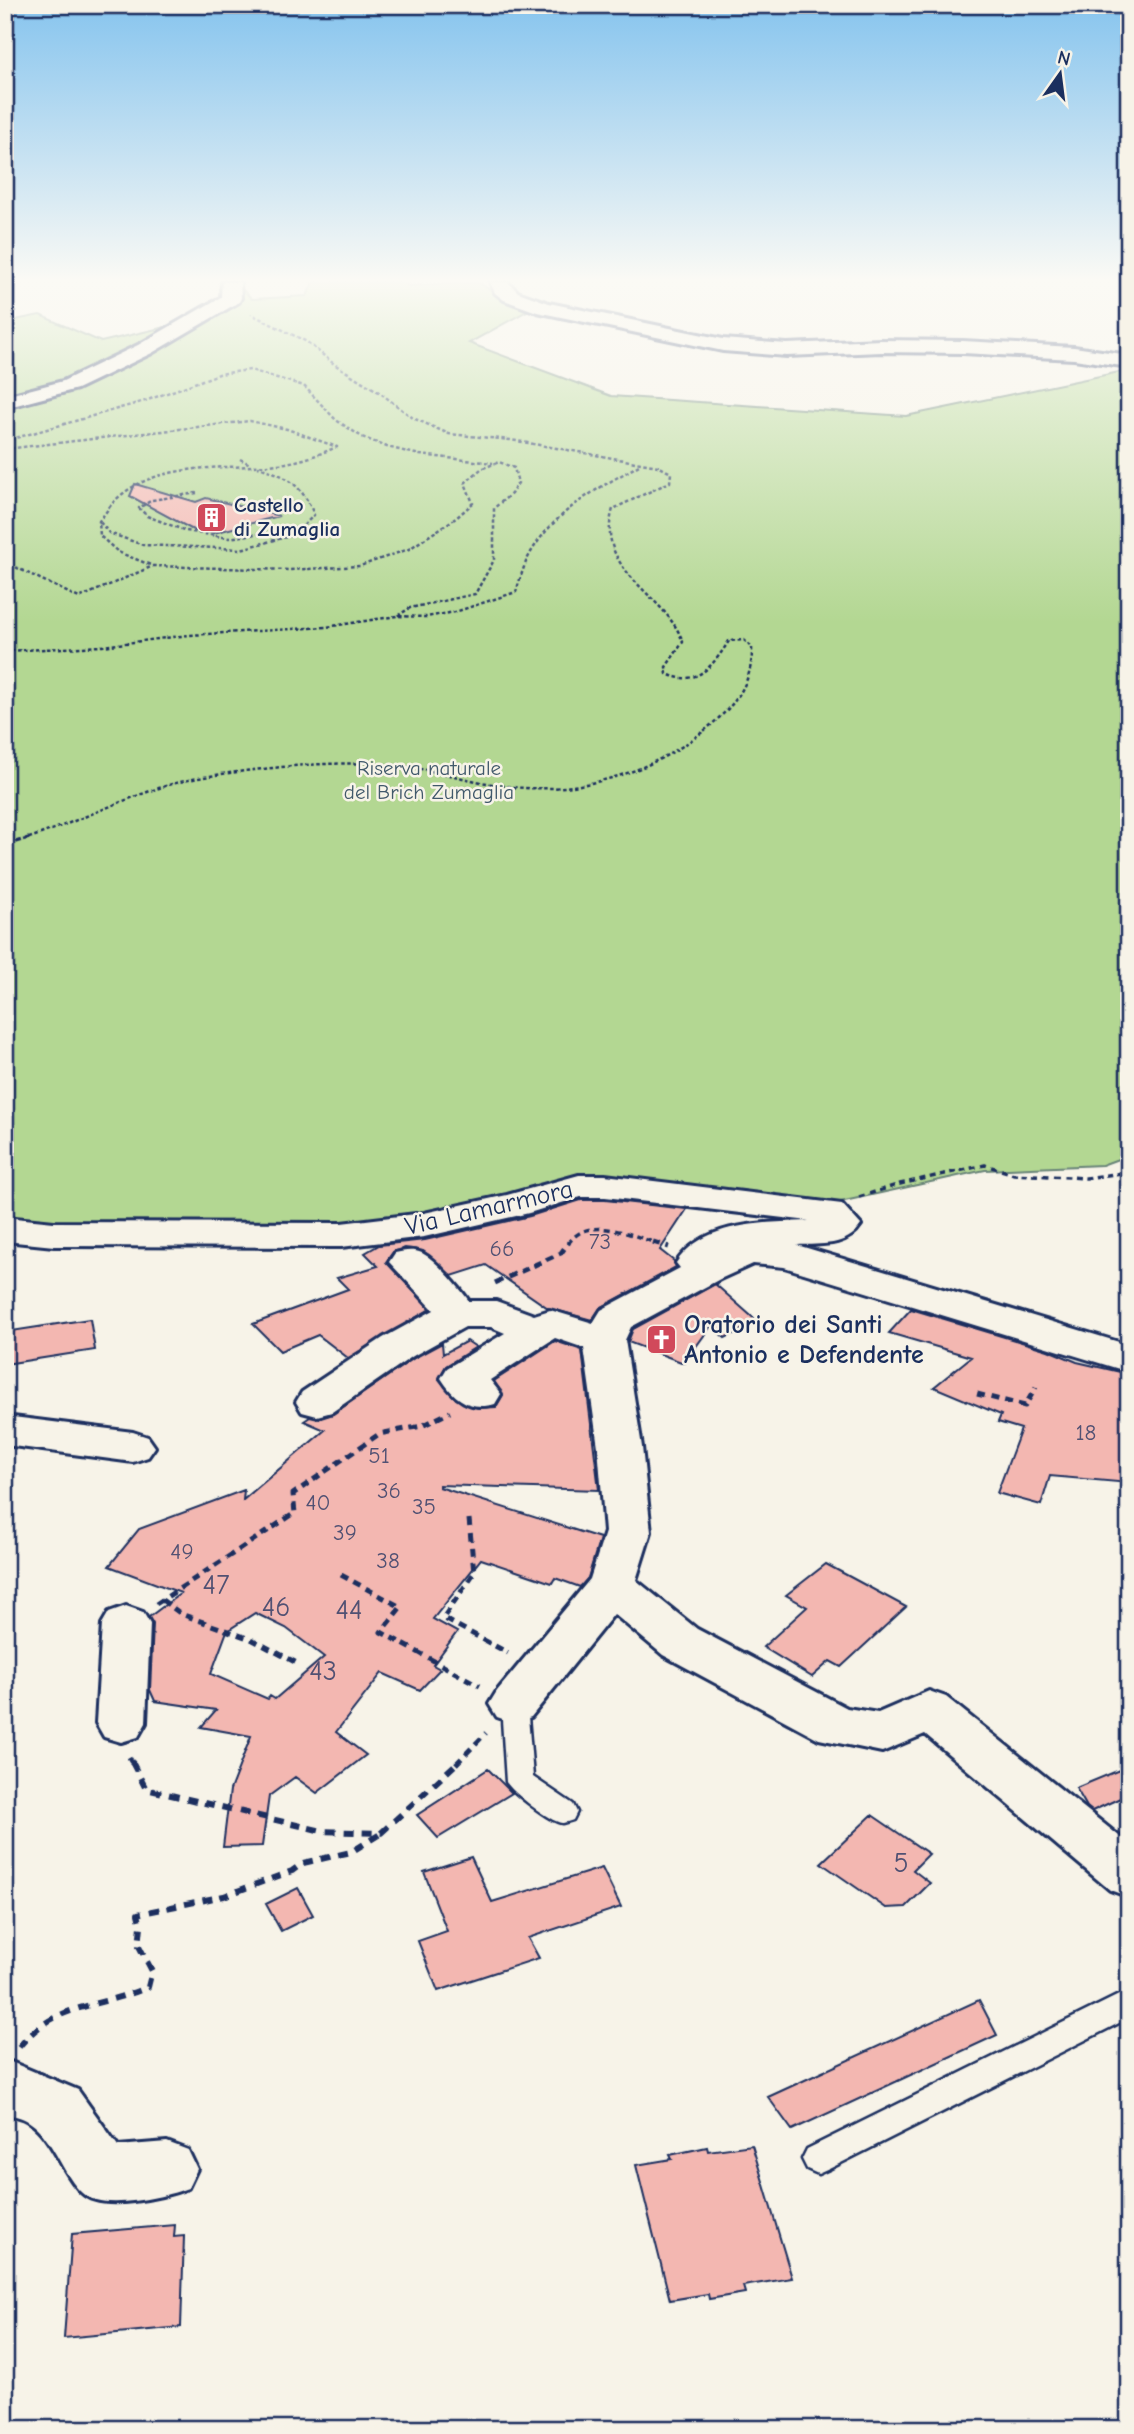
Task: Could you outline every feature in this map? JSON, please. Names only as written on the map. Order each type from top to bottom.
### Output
[{"type":"street","points":[[5,402],[29,396]]},
{"type":"street","name":"Via Lamarmora","points":[[5,1229],[54,1234],[341,1235],[424,1225],[515,1205],[579,1186],[605,1186],[828,1212]]},
{"type":"street","points":[[514,1703],[611,1585],[628,1532],[620,1447],[604,1340],[615,1319],[702,1265],[721,1245],[749,1236],[830,1232],[842,1225],[828,1212]]},
{"type":"street","points":[[702,1265],[748,1252],[787,1255],[1129,1359]]},
{"type":"street","points":[[409,1262],[448,1300],[457,1314]]},
{"type":"street","points":[[317,1402],[398,1347],[457,1314],[496,1314],[537,1331]]},
{"type":"street","points":[[480,1394],[462,1377],[550,1323],[604,1340]]},
{"type":"street","points":[[5,1430],[133,1447]]},
{"type":"street","points":[[611,1585],[680,1642],[837,1724],[882,1733],[929,1710],[1129,1875]]},
{"type":"street","points":[[121,1723],[126,1624]]},
{"type":"street","points":[[9,2072],[11,2088],[58,2108],[104,2175],[167,2169]]},
{"type":"lane","points":[[514,1703],[520,1782],[564,1812]]},
{"type":"lane","points":[[818,2159],[1129,2003]]},
{"type":"path","points":[[5,441],[160,396]]},
{"type":"path","points":[[313,396],[336,420],[362,437],[387,447],[420,455],[507,464],[515,468],[519,478],[515,489],[495,508],[494,561],[475,594],[410,608],[397,616]]},
{"type":"path","points":[[5,845],[42,834],[161,787],[266,769],[352,763],[399,766],[512,787],[574,787],[622,776],[695,740],[742,694],[753,669],[752,647],[744,640],[729,641],[708,671],[684,680],[667,674],[666,667],[683,642],[677,625],[649,594],[633,583],[615,551],[609,530],[613,509],[670,482],[671,473],[641,464],[511,440],[449,434],[413,418],[384,396]]},
{"type":"path","points":[[5,449],[250,421],[287,429],[337,447],[320,457],[253,466],[218,466],[156,478],[123,493],[99,521],[100,536],[118,552],[153,566],[289,570],[360,566],[409,549],[456,518],[473,503],[466,483],[476,472],[493,463]]},
{"type":"path","points":[[99,521],[109,533],[143,545],[241,549],[290,536],[314,515],[306,491],[281,473],[253,466],[240,459]]},
{"type":"path","points":[[5,651],[102,646],[189,635],[264,632],[455,612],[516,592],[529,556],[559,516],[580,499],[641,464]]},
{"type":"path","points":[[197,493],[152,500],[139,508],[147,516],[186,531],[229,538],[302,527]]},
{"type":"path","points":[[5,562],[79,598],[153,566]]},
{"type":"path","points":[[828,1212],[839,1204],[900,1184],[985,1165],[1014,1174],[1086,1178],[1129,1172]]},
{"type":"path","points":[[508,1278],[561,1253],[573,1236],[593,1227],[656,1241],[702,1265]]},
{"type":"path","points":[[978,1394],[1025,1406],[1036,1387]]},
{"type":"path","points":[[297,1663],[253,1640],[181,1614],[162,1600],[295,1513],[293,1494],[379,1434],[422,1426],[480,1394]]},
{"type":"path","points":[[469,1519],[474,1573],[443,1618],[543,1671]]},
{"type":"path","points":[[9,2072],[33,2028],[48,2018],[64,2011],[124,1998],[148,1987],[152,1970],[139,1946],[141,1926],[138,1914],[224,1896],[292,1871],[303,1863],[351,1852],[381,1833],[436,1786],[514,1703],[381,1632],[401,1607],[341,1575]]},
{"type":"path","points":[[121,1723],[132,1766],[146,1789],[322,1831],[381,1833]]},
{"type":"green space","name":"Riserva naturale del Brich Zumaglia","points":[[5,396],[610,396],[906,416],[1005,396],[1129,396],[1129,1155],[1102,1165],[985,1170],[822,1206],[588,1179],[455,1209],[339,1229],[5,1220]]},
{"type":"building","name":"Castello di Zumaglia","points":[[135,484],[196,502],[206,498],[279,516],[214,533],[193,530],[130,496]]},
{"type":"building","points":[[581,1200],[687,1209],[660,1250],[674,1261],[676,1267],[600,1308],[592,1320],[548,1308],[486,1265],[452,1276],[423,1251],[405,1248],[393,1252],[386,1262],[430,1309],[348,1358],[318,1335],[280,1351],[253,1324],[348,1289],[337,1278],[378,1266],[365,1253],[379,1245],[425,1240],[530,1216]]},
{"type":"building","points":[[715,1284],[758,1322],[725,1338],[711,1326],[684,1363],[628,1342],[633,1329]]},
{"type":"building","points":[[911,1309],[1048,1350],[1077,1362],[1129,1374],[1129,1483],[1050,1476],[1041,1505],[997,1493],[1021,1429],[998,1422],[1001,1415],[934,1387],[971,1357],[889,1333]]},
{"type":"building","points":[[90,1319],[95,1350],[5,1364],[5,1332]]},
{"type":"building","points":[[467,1341],[476,1347],[446,1366],[439,1379],[456,1399],[478,1408],[496,1407],[503,1395],[494,1381],[555,1341],[582,1350],[599,1490],[439,1487],[600,1538],[588,1578],[580,1587],[555,1578],[552,1583],[481,1559],[433,1619],[457,1632],[433,1665],[440,1669],[420,1690],[382,1673],[336,1732],[366,1755],[317,1793],[295,1777],[269,1796],[262,1846],[223,1847],[230,1790],[251,1736],[201,1727],[216,1710],[155,1701],[150,1690],[153,1624],[149,1617],[181,1593],[109,1566],[139,1529],[244,1490],[243,1500],[325,1430],[304,1421],[310,1417],[318,1419],[333,1414],[414,1358],[442,1343],[443,1354]],"holes":[[[255,1613],[286,1628],[324,1657],[275,1699],[270,1696],[268,1699],[211,1674],[227,1631]]]},
{"type":"building","points":[[826,1564],[906,1607],[841,1667],[830,1661],[812,1677],[763,1647],[807,1607],[786,1595]]},
{"type":"building","points":[[1129,1766],[1129,1794],[1092,1811],[1087,1807],[1076,1788]]},
{"type":"building","points":[[488,1769],[512,1793],[438,1838],[417,1815]]},
{"type":"building","points":[[872,1815],[929,1854],[913,1870],[930,1883],[906,1907],[886,1908],[821,1863]]},
{"type":"building","points":[[471,1857],[492,1902],[602,1868],[621,1907],[528,1938],[539,1958],[438,1991],[418,1941],[447,1931],[424,1872]]},
{"type":"building","points":[[298,1888],[313,1915],[281,1931],[266,1904]]},
{"type":"building","points":[[979,2000],[997,2035],[792,2130],[768,2097]]},
{"type":"building","points":[[752,2145],[792,2278],[743,2286],[745,2293],[709,2299],[708,2294],[670,2300],[636,2165],[672,2159],[670,2155],[707,2147],[708,2151]]},
{"type":"building","points":[[175,2225],[174,2237],[184,2236],[181,2327],[64,2338],[72,2234]]},
{"type":"place","name":"Castello di Zumaglia","points":[[211,517]]},
{"type":"place","name":"Oratorio dei Santi Antonio e Defendente","points":[[661,1340]]}]
